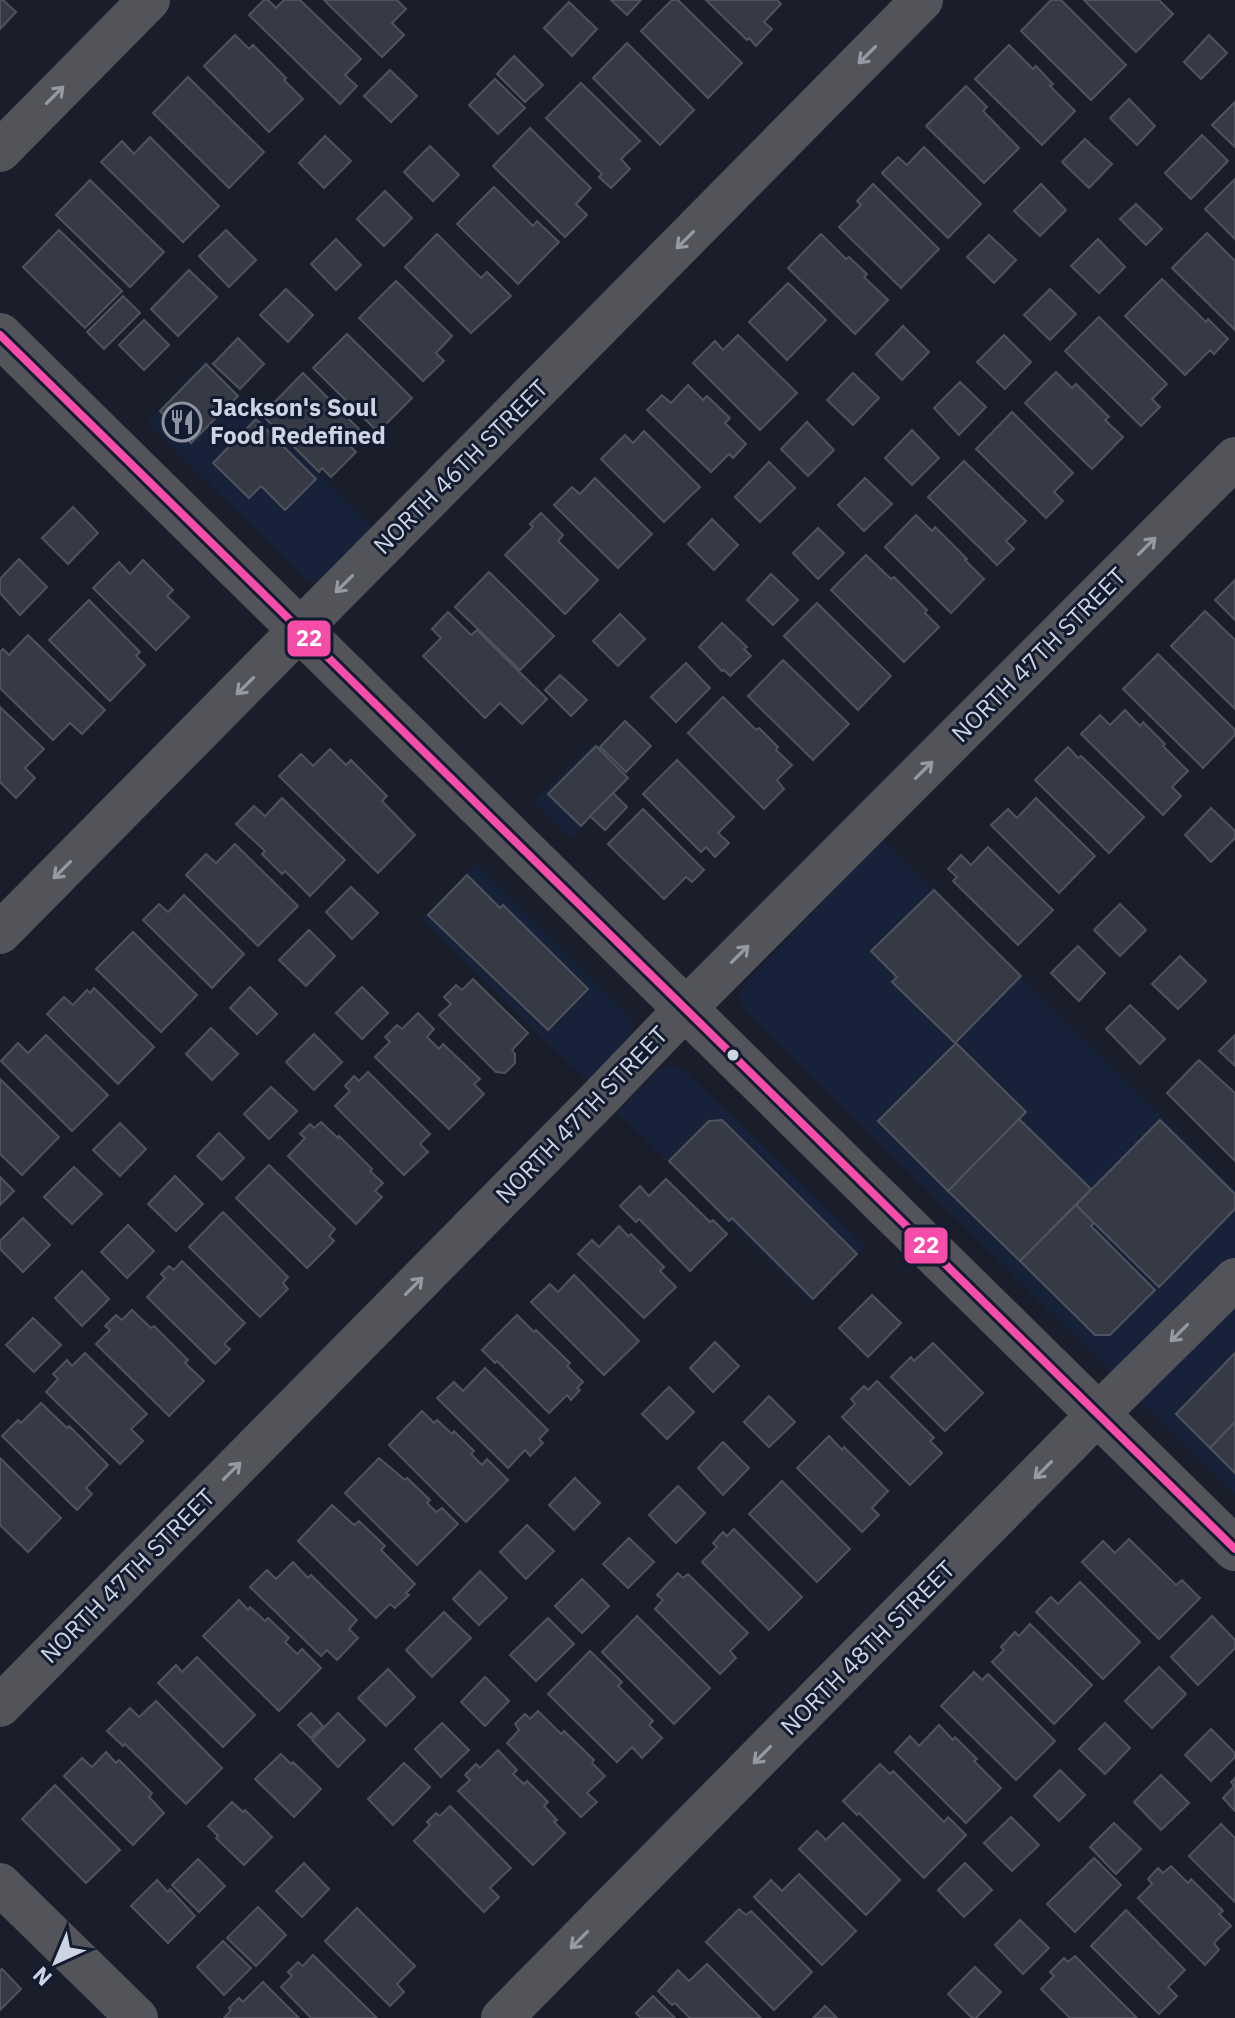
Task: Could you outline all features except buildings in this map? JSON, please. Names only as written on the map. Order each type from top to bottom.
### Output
[{"type":"street","points":[[0,151],[149,0]]},
{"type":"street","name":"NORTH 46TH STREET","points":[[0,933],[922,0]]},
{"type":"street","points":[[0,335],[1235,1549]]},
{"type":"street","name":"NORTH 47TH STREET","points":[[0,1706],[685,1009],[1235,458]]},
{"type":"street","name":"NORTH 48TH STREET","points":[[502,2018],[1235,1279]]},
{"type":"street","points":[[0,1884],[137,2018]]},
{"type":"shaded area","points":[[205,361],[375,529],[318,582],[306,579],[147,423]]},
{"type":"shaded area","points":[[593,744],[630,778],[570,838],[534,801]]},
{"type":"shaded area","points":[[883,840],[1235,1189],[1235,1495],[745,1010],[740,1001],[743,985]]},
{"type":"shaded area","points":[[476,863],[630,1017],[634,1025],[628,1041],[587,1081],[421,919]]},
{"type":"shaded area","points":[[674,1065],[683,1069],[865,1246],[810,1301],[617,1112],[658,1071]]},
{"type":"transit line","name":"22","points":[[0,335],[1235,1549]]},
{"type":"place","name":"Jackson's Soul Food Redefined","points":[[182,422]]}]
